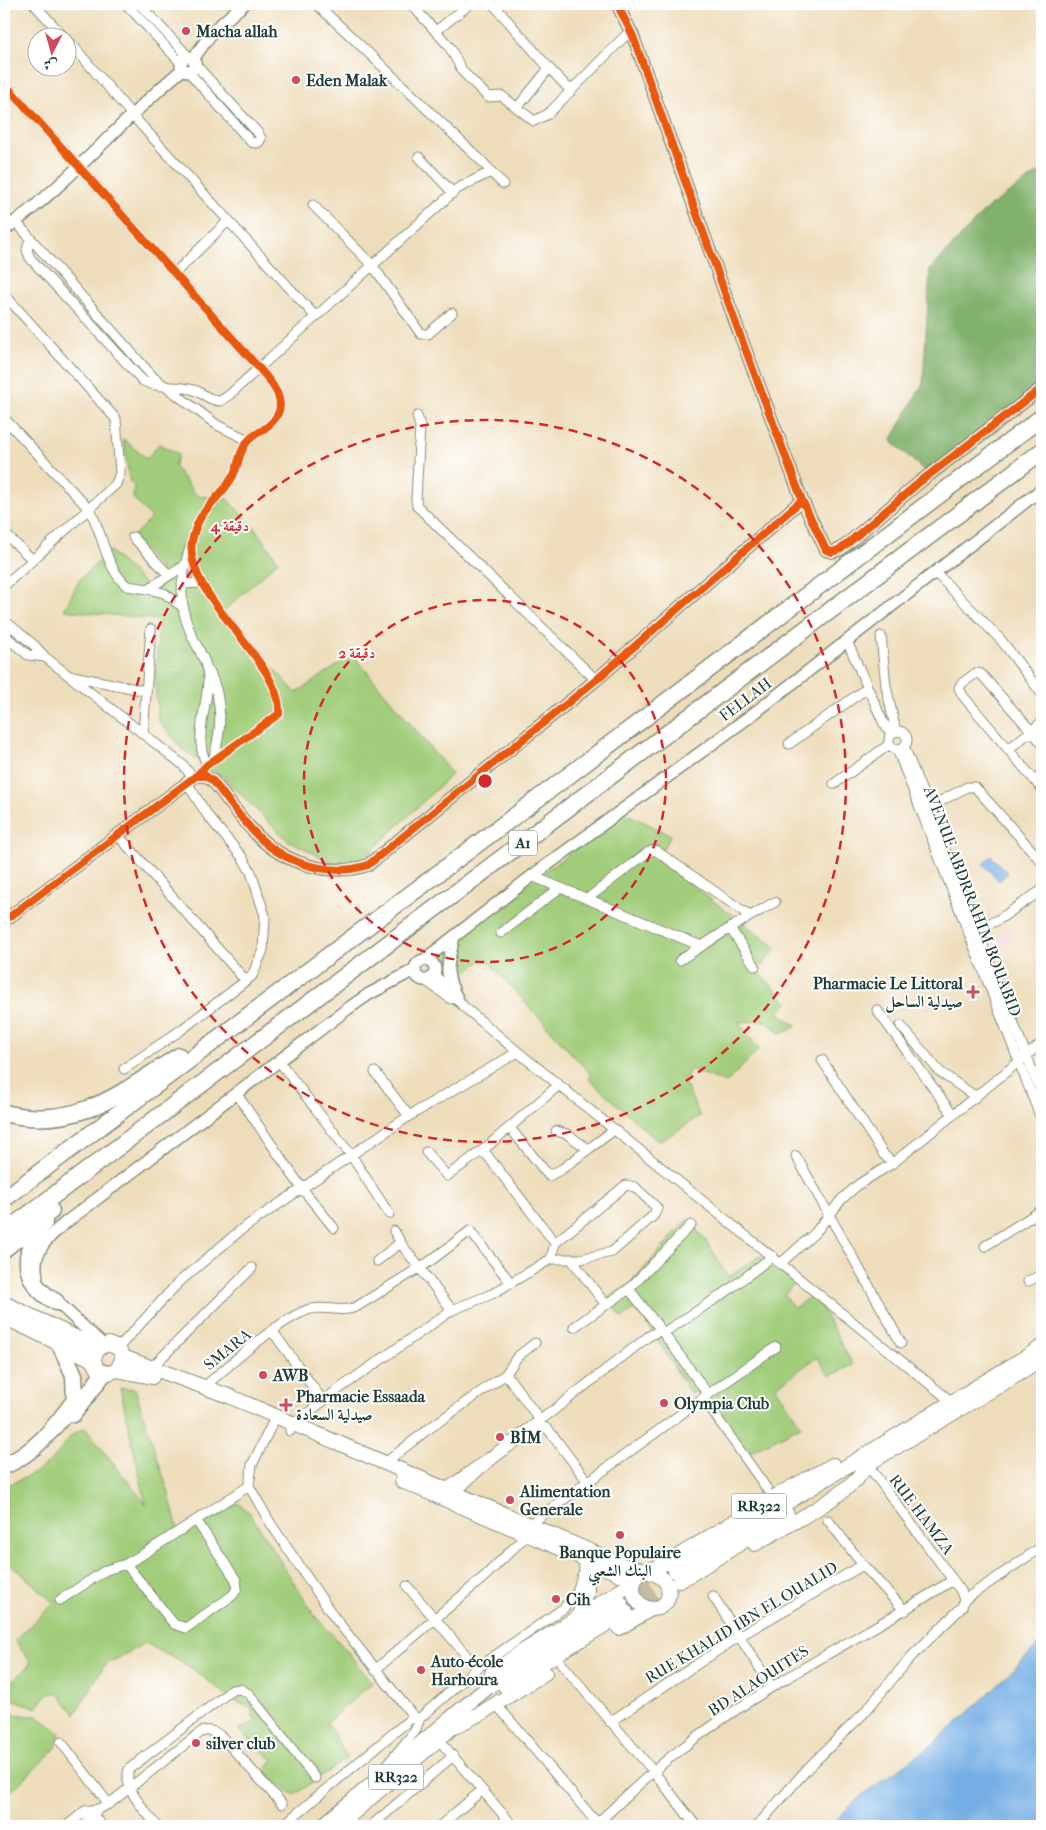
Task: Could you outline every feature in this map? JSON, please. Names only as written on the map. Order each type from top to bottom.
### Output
[{"type":"highway","name":"A1","points":[[4,1199],[1042,417]]},
{"type":"highway","name":"A1","points":[[4,1234],[1042,451]]},
{"type":"highway","points":[[4,1113],[46,1119],[70,1116],[94,1108],[294,981]]},
{"type":"highway","points":[[4,1249],[116,1161],[138,1133]]},
{"type":"highway","points":[[56,1302],[45,1296],[36,1286],[29,1274],[27,1258],[35,1234],[58,1205]]},
{"type":"highway","points":[[60,1344],[68,1357],[74,1376],[75,1400]]},
{"type":"highway","points":[[4,1466],[26,1454],[44,1438],[106,1358]]},
{"type":"highway","points":[[4,1476],[26,1466],[41,1454],[106,1358]]},
{"type":"main road","points":[[4,1303],[106,1358],[144,1375],[274,1420]]},
{"type":"main road","points":[[4,1317],[60,1344],[106,1358],[151,1368],[204,1387],[274,1420],[447,1495],[583,1559],[640,1576],[658,1575],[664,1580],[668,1590],[668,1598]]},
{"type":"main road","name":"RR322","points":[[1042,1347],[874,1450],[677,1576],[1042,1360]]},
{"type":"main road","points":[[292,1428],[385,1463],[447,1495]]},
{"type":"main road","name":"RR322","points":[[438,1734],[446,1715],[476,1686],[516,1655],[640,1576],[670,1561],[811,1476],[840,1461],[874,1450]]},
{"type":"main road","name":"RR322","points":[[322,1826],[373,1782],[438,1734],[496,1704],[651,1609],[662,1606],[668,1598],[830,1500],[859,1478],[867,1464]]},
{"type":"main road","points":[[525,1531],[640,1576]]},
{"type":"main road","points":[[579,1614],[588,1586],[583,1559]]},
{"type":"main road","points":[[640,1576],[632,1590],[636,1600],[643,1606],[651,1609]]},
{"type":"main road","name":"RR322","points":[[338,1826],[504,1675],[624,1608],[503,1687],[466,1715],[454,1727]]},
{"type":"street","points":[[34,4],[56,28]]},
{"type":"street","points":[[126,4],[188,64],[258,134],[259,142],[251,142],[188,64],[139,4]]},
{"type":"street","points":[[4,230],[16,222],[188,64],[213,31],[244,4]]},
{"type":"street","points":[[316,4],[379,61],[431,115],[477,156],[503,184]]},
{"type":"street","points":[[411,4],[449,46],[463,72],[488,97],[502,96],[530,119],[540,120],[631,30]]},
{"type":"street","points":[[436,31],[470,4]]},
{"type":"street","points":[[493,4],[571,91]]},
{"type":"street","points":[[617,4],[631,30],[737,328],[802,500],[823,547],[829,552],[838,551],[921,481],[1042,388]]},
{"type":"street","points":[[78,53],[132,115],[316,317]]},
{"type":"street","points":[[517,108],[548,67]]},
{"type":"street","points":[[4,82],[273,384],[282,404],[270,425],[248,440],[234,475],[202,513],[184,566],[182,584],[184,608],[189,630],[207,665],[219,702],[220,739],[210,763]]},
{"type":"street","points":[[420,158],[453,194]]},
{"type":"street","points":[[30,238],[27,250],[30,258],[139,377],[147,383],[194,390],[210,399],[220,401],[228,396],[453,194],[490,172]]},
{"type":"street","points":[[313,205],[373,266],[421,334],[428,334],[452,313]]},
{"type":"street","points":[[175,272],[229,220]]},
{"type":"street","points":[[16,222],[163,386],[217,424],[248,440]]},
{"type":"street","points":[[4,294],[116,419],[119,481],[4,586]]},
{"type":"street","points":[[417,416],[420,426],[417,506],[596,680]]},
{"type":"street","points":[[4,418],[89,510],[95,519],[103,548],[122,581],[134,588],[148,589],[164,594],[184,608]]},
{"type":"street","name":"FELLAH","points":[[429,970],[463,930],[532,876],[680,770],[1042,489]]},
{"type":"street","points":[[192,779],[206,776],[213,781],[254,832],[264,842],[283,854],[301,863],[328,870],[361,867],[380,857],[465,784],[596,680],[802,500]]},
{"type":"street","points":[[4,534],[33,560]]},
{"type":"street","points":[[133,538],[169,575]]},
{"type":"street","points":[[4,921],[192,779],[210,763],[279,714],[280,704],[271,681],[203,583],[194,562],[192,543]]},
{"type":"street","points":[[148,589],[184,566]]},
{"type":"street","points":[[935,572],[1001,640],[1042,694]]},
{"type":"street","points":[[182,584],[203,583]]},
{"type":"street","points":[[4,620],[45,657],[182,765],[192,779],[208,816],[247,865],[260,896],[265,916],[265,941],[256,970],[246,981],[124,1069]]},
{"type":"street","points":[[143,733],[151,629]]},
{"type":"street","points":[[4,636],[28,655],[45,657]]},
{"type":"street","points":[[834,784],[897,746],[893,733],[886,686],[881,636]]},
{"type":"street","points":[[847,641],[868,688],[893,733]]},
{"type":"street","points":[[207,665],[208,682],[200,742],[210,763]]},
{"type":"street","points":[[1042,743],[981,674],[976,673],[959,686],[961,693],[1042,789]]},
{"type":"street","points":[[71,676],[146,691]]},
{"type":"street","points":[[789,744],[868,688]]},
{"type":"street","points":[[1008,749],[1042,722]]},
{"type":"street","name":"AVENUE ABDRRAHIM BOUABID","points":[[893,733],[900,732],[906,736],[897,746],[958,880],[972,931],[1041,1114]]},
{"type":"street","points":[[926,809],[967,787],[975,787],[1042,862]]},
{"type":"street","name":"AVENUE ABDRRAHIM BOUABID","points":[[926,809],[948,885],[972,931]]},
{"type":"street","points":[[117,834],[246,981]]},
{"type":"street","points":[[587,899],[648,852],[655,850],[750,916]]},
{"type":"street","points":[[532,876],[701,946]]},
{"type":"street","points":[[948,885],[958,880]]},
{"type":"street","points":[[501,933],[560,888]]},
{"type":"street","points":[[972,931],[998,920],[1042,890]]},
{"type":"street","points":[[680,960],[775,902]]},
{"type":"street","points":[[730,928],[755,966]]},
{"type":"street","name":"FELLAH","points":[[429,970],[463,930]]},
{"type":"street","points":[[453,942],[446,972],[449,984],[461,1003]]},
{"type":"street","name":"FELLAH","points":[[106,1358],[56,1302],[36,1274],[40,1249],[49,1236],[369,994],[414,970],[417,963],[429,970]]},
{"type":"street","points":[[429,970],[461,1003],[518,1052],[952,1402]]},
{"type":"street","points":[[878,1010],[953,1115]]},
{"type":"street","points":[[901,1026],[940,1072],[976,1097]]},
{"type":"street","points":[[781,1263],[806,1241],[842,1199],[859,1184],[893,1163],[1042,1043]]},
{"type":"street","points":[[106,1358],[179,1282],[242,1229],[301,1187],[409,1116],[518,1052]]},
{"type":"street","points":[[822,1060],[884,1155],[893,1163]]},
{"type":"street","name":"AVENUE ABDRRAHIM BOUABID","points":[[1022,1060],[1042,1095]]},
{"type":"street","points":[[279,1061],[351,1155],[390,1214]]},
{"type":"street","points":[[375,1072],[409,1116]]},
{"type":"street","points":[[426,1152],[447,1176],[483,1150],[559,1085]]},
{"type":"street","points":[[236,1093],[301,1187],[334,1228]]},
{"type":"street","points":[[510,1128],[549,1176],[562,1169],[614,1130]]},
{"type":"street","points":[[556,1131],[572,1136],[588,1149]]},
{"type":"street","points":[[483,1150],[555,1243]]},
{"type":"street","points":[[796,1156],[901,1343]]},
{"type":"street","points":[[292,1428],[323,1401],[452,1310],[511,1284],[551,1259],[576,1259],[606,1255],[616,1250],[654,1215],[657,1208],[635,1187],[627,1184],[555,1243],[551,1259]]},
{"type":"street","points":[[985,1246],[1042,1210]]},
{"type":"street","points":[[574,1327],[629,1289],[691,1225]]},
{"type":"street","points":[[394,1231],[418,1267],[452,1310]]},
{"type":"street","points":[[273,1332],[306,1310],[323,1307],[352,1309],[429,1262],[470,1231],[511,1284]]},
{"type":"street","points":[[377,1261],[396,1246],[402,1245]]},
{"type":"street","points":[[447,1495],[539,1419],[649,1336],[662,1331],[726,1292],[773,1256]]},
{"type":"street","points":[[576,1259],[606,1305]]},
{"type":"street","points":[[151,1368],[252,1268]]},
{"type":"street","points":[[1028,1281],[1042,1275]]},
{"type":"street","points":[[629,1289],[662,1331],[767,1489]]},
{"type":"street","name":"SMARA","points":[[204,1387],[273,1332],[323,1401]]},
{"type":"street","points":[[385,1463],[427,1430],[506,1374],[517,1357],[535,1343]]},
{"type":"street","points":[[376,1670],[498,1564],[525,1531],[588,1482],[776,1347]]},
{"type":"street","points":[[506,1374],[539,1419]]},
{"type":"street","points":[[274,1420],[252,1465],[249,1486],[271,1524],[334,1617],[416,1719],[415,1731],[373,1782]]},
{"type":"street","points":[[447,1495],[531,1433],[543,1427],[548,1428],[588,1482]]},
{"type":"street","name":"RUE HAMZA","points":[[867,1464],[953,1580],[964,1600]]},
{"type":"street","points":[[60,1600],[106,1570],[126,1564],[249,1486]]},
{"type":"street","points":[[126,1564],[174,1624],[186,1628],[233,1595],[237,1588],[236,1580],[196,1520]]},
{"type":"street","points":[[828,1520],[863,1566],[904,1611]]},
{"type":"street","points":[[757,1826],[808,1768],[864,1713],[910,1658],[957,1613],[964,1600],[1037,1550],[1042,1550]]},
{"type":"street","points":[[282,1826],[478,1668],[569,1603],[577,1592],[582,1577],[583,1559]]},
{"type":"street","name":"RUE KHALID IBN EL OUALID","points":[[610,1722],[738,1637],[863,1566]]},
{"type":"street","name":"BD ALAOUITES","points":[[595,1825],[672,1755],[772,1687],[904,1611],[953,1580]]},
{"type":"street","points":[[407,1586],[478,1668]]},
{"type":"street","points":[[713,1596],[772,1687]]},
{"type":"street","points":[[561,1663],[654,1772],[692,1825]]},
{"type":"street","points":[[157,1826],[130,1789],[127,1775],[129,1769],[236,1689],[249,1694],[315,1778]]},
{"type":"street","points":[[496,1704],[595,1825]]},
{"type":"street","points":[[83,1826],[96,1813],[130,1789],[201,1732],[209,1730],[223,1738],[282,1804]]},
{"type":"street","points":[[438,1734],[453,1756],[510,1825]]},
{"type":"street","points":[[61,1742],[109,1804]]},
{"type":"street","points":[[372,1826],[453,1756]]},
{"type":"street","points":[[440,1826],[481,1791]]},
{"type":"street","points":[[67,1826],[85,1811],[96,1813]]},
{"type":"street","points":[[96,1813],[102,1826]]},
{"type":"shaded area","points":[[1004,928],[1012,929],[1005,943],[997,944]]},
{"type":"green space","points":[[1042,170],[1042,395],[934,479],[891,441],[923,383],[930,270],[986,209]]},
{"type":"green space","points":[[123,439],[147,459],[159,444],[179,454],[174,466],[197,496],[227,499],[255,528],[278,561],[223,612],[296,693],[353,655],[452,774],[359,863],[335,864],[287,840],[224,778],[182,749],[158,720],[155,680],[159,620],[64,610],[80,579],[110,551],[148,587],[161,570],[131,538],[151,518],[133,498],[134,486],[130,482]]},
{"type":"green space","points":[[625,813],[671,835],[656,859],[777,948],[757,970],[788,1003],[778,1013],[797,1026],[781,1034],[766,1021],[738,1022],[759,1049],[726,1083],[690,1069],[684,1082],[700,1116],[659,1142],[589,1079],[591,1075],[485,958],[459,976],[433,953]]},
{"type":"green space","points":[[688,1219],[707,1242],[728,1277],[760,1256],[795,1283],[784,1295],[794,1308],[814,1294],[853,1365],[830,1376],[817,1357],[776,1387],[801,1426],[750,1452],[700,1391],[691,1394],[637,1308],[622,1318],[608,1297],[630,1284]]},
{"type":"green space","points":[[120,1388],[135,1389],[169,1494],[179,1533],[198,1526],[238,1503],[250,1513],[315,1616],[347,1651],[372,1683],[327,1722],[347,1758],[294,1795],[264,1772],[273,1760],[238,1730],[255,1722],[251,1708],[233,1700],[190,1667],[145,1643],[104,1666],[75,1714],[58,1693],[47,1694],[37,1708],[4,1696],[4,1673],[12,1681],[31,1663],[15,1640],[54,1603],[4,1558],[4,1486],[23,1479],[41,1469],[56,1456],[74,1433],[85,1428],[146,1504]]},
{"type":"green space","points":[[4,1714],[37,1716],[60,1733],[56,1748],[4,1798]]},
{"type":"water","points":[[991,856],[1008,873],[999,881],[983,864]]},
{"type":"water","points":[[1042,1642],[1042,1826],[830,1826],[857,1799],[927,1749],[961,1720]]},
{"type":"tunnel","points":[[621,1603],[672,1573]]},
{"type":"tunnel","points":[[626,1612],[678,1582]]},
{"type":"cycle path","points":[[617,4],[633,36],[740,335],[802,500],[826,550],[832,552],[841,549],[921,481],[1042,388]]},
{"type":"cycle path","points":[[4,83],[259,368],[275,388],[280,403],[276,418],[245,445],[233,476],[199,521],[192,542],[193,563],[202,584],[266,673],[276,694],[279,714],[207,765],[196,776]]},
{"type":"cycle path","points":[[4,921],[196,776],[206,776],[213,781],[256,834],[286,857],[327,869],[341,870],[368,865],[596,680],[802,500]]},
{"type":"place","name":"Macha allah","points":[[186,31]]},
{"type":"place","name":"Eden Malak","points":[[296,80]]},
{"type":"place","name":"Pharmacie Le Littoral صيدلية الساحل","points":[[973,992]]},
{"type":"place","name":"AWB","points":[[263,1375]]},
{"type":"place","name":"Olympia Club","points":[[664,1403]]},
{"type":"place","name":"Pharmacie Essaada صيدلية السعادة","points":[[286,1405]]},
{"type":"place","name":"BİM","points":[[500,1437]]},
{"type":"place","name":"Alimentation Generale","points":[[510,1500]]},
{"type":"place","name":"Banque Populaire البنك الشعبي","points":[[620,1535]]},
{"type":"place","name":"Cih","points":[[556,1599]]},
{"type":"place","name":"Auto-école Harhoura","points":[[421,1670]]},
{"type":"place","name":"silver club","points":[[196,1743]]}]
